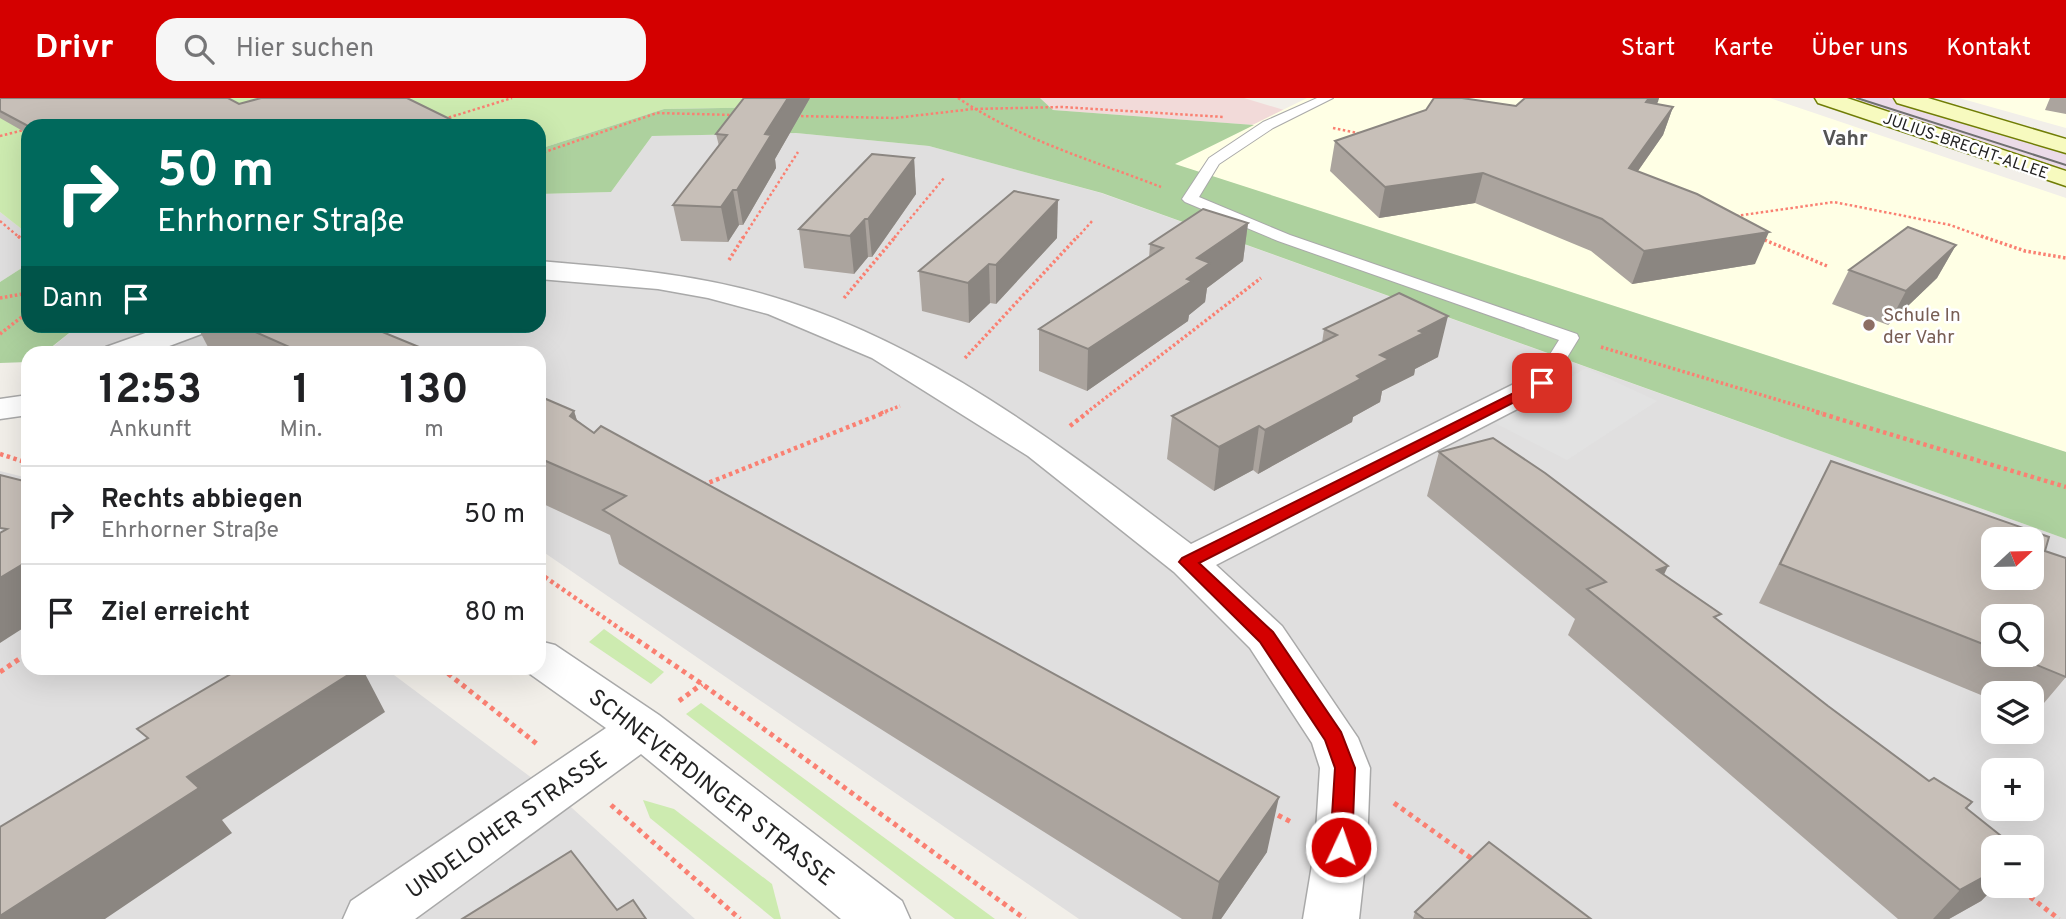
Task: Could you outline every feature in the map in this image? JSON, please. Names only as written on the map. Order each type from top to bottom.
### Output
[{"type":"main road","name":"JULIUS-BRECHT-ALLEE","points":[[1826,98],[2066,179]]},
{"type":"main road","name":"JULIUS-BRECHT-ALLEE","points":[[1905,98],[2066,146]]},
{"type":"street","points":[[546,271],[658,280],[710,290],[779,308],[883,351],[1041,448],[1188,562],[1266,637],[1334,738],[1345,768],[1341,847],[1331,919]]},
{"type":"street","points":[[139,346],[174,333]]},
{"type":"street","points":[[1188,562],[1542,383]]},
{"type":"street","name":"SCHNEVERDINGER STRASSE","points":[[546,662],[642,728],[882,919]]},
{"type":"street","name":"UNDELOHER STRASSE","points":[[371,919],[642,728]]},
{"type":"lane","points":[[1327,98],[1279,120],[1214,161],[1190,200],[1284,238],[1570,338],[1542,383]]},
{"type":"path","points":[[443,119],[512,98]]},
{"type":"path","points":[[958,98],[973,109],[1032,139],[1190,200]]},
{"type":"path","points":[[790,116],[895,118],[973,109],[1062,107],[1279,120],[1369,136]]},
{"type":"path","points":[[546,152],[657,113],[737,115]]},
{"type":"path","points":[[0,136],[21,131]]},
{"type":"path","points":[[710,290],[798,152]]},
{"type":"path","points":[[821,326],[944,178]]},
{"type":"path","points":[[1727,218],[1834,202],[1950,225],[2025,251],[2066,258]]},
{"type":"path","points":[[711,495],[699,487],[944,386],[1093,220]]},
{"type":"path","points":[[0,221],[21,238]]},
{"type":"path","points":[[1752,235],[1827,265]]},
{"type":"path","points":[[1041,448],[1261,278]]},
{"type":"path","points":[[0,298],[21,294]]},
{"type":"path","points":[[0,334],[21,318]]},
{"type":"path","points":[[1570,338],[2066,487]]},
{"type":"path","points":[[0,454],[21,461]]},
{"type":"path","points":[[546,578],[702,684],[1025,919]]},
{"type":"path","points":[[0,672],[21,658]]},
{"type":"path","points":[[1345,768],[1478,863]]},
{"type":"path","points":[[1266,809],[1341,847]]},
{"type":"path","points":[[2032,898],[2059,919]]},
{"type":"shaded area","points":[[1040,98],[1244,98],[1284,110],[1254,125],[1053,110]]},
{"type":"shaded area","name":"Schule In der Vahr","points":[[1307,98],[1770,98],[2066,198],[2066,452],[1174,164]]},
{"type":"shaded area","points":[[1845,98],[1888,98],[2066,152],[2066,171]]},
{"type":"shaded area","points":[[1959,98],[2066,98],[2066,128]]},
{"type":"shaded area","points":[[796,133],[929,146],[1101,193],[2033,527],[1981,527],[1981,590],[2044,590],[2044,531],[2066,539],[2066,919],[1079,919],[546,554],[546,346],[54,346],[70,333],[546,333],[546,194],[611,192],[652,136]]},
{"type":"shaded area","points":[[0,212],[21,228],[21,268],[0,282]]},
{"type":"shaded area","points":[[1586,368],[1657,401],[1567,460],[1495,423]]},
{"type":"shaded area","points":[[0,471],[21,476],[21,675],[394,675],[572,808],[695,919],[0,919]]},
{"type":"green space","points":[[0,98],[796,98],[772,107],[664,109],[546,147],[546,119],[21,119],[21,228],[0,212]]},
{"type":"green space","points":[[796,98],[1040,98],[1053,110],[1254,125],[1175,164],[2066,452],[2066,539],[2044,531],[2044,527],[2033,527],[1102,193],[929,146],[796,133],[652,136],[611,192],[546,194],[546,147],[664,109],[772,107]]},
{"type":"green space","points":[[21,268],[21,333],[69,333],[53,346],[21,346],[21,362],[0,363],[0,282]]},
{"type":"green space","points":[[604,629],[664,672],[651,684],[589,642]]},
{"type":"green space","points":[[701,703],[995,919],[955,919],[686,714]]},
{"type":"green space","points":[[643,800],[674,809],[772,884],[781,919],[774,919],[650,818]]},
{"type":"building","points":[[0,98],[228,98],[239,104],[261,98],[407,98],[450,119],[21,119],[21,122],[0,111]]},
{"type":"building","points":[[744,98],[788,98],[765,134],[771,135],[737,190],[733,190],[721,207],[673,205],[727,135],[716,134]]},
{"type":"building","points":[[1434,98],[1462,98],[1516,106],[1525,98],[1649,98],[1646,102],[1673,107],[1629,168],[1697,194],[1769,232],[1644,251],[1602,219],[1483,173],[1385,187],[1335,141],[1426,110]]},
{"type":"building","points":[[872,154],[914,158],[868,219],[850,236],[799,229]]},
{"type":"building","points":[[1014,191],[1058,200],[996,265],[989,264],[968,283],[919,271]]},
{"type":"building","points":[[1203,209],[1248,223],[1197,258],[1210,263],[1187,279],[1192,281],[1088,349],[1039,329],[1163,248],[1150,244]]},
{"type":"building","points":[[1908,227],[1956,245],[1906,291],[1849,270]]},
{"type":"building","points":[[1399,293],[1448,316],[1419,331],[1424,333],[1380,355],[1389,359],[1357,376],[1361,379],[1265,430],[1259,426],[1219,447],[1172,416],[1337,335],[1324,329]]},
{"type":"building","points":[[258,333],[385,333],[417,346],[287,346]]},
{"type":"building","points":[[546,399],[574,411],[570,416],[594,433],[601,426],[1279,797],[1219,882],[603,510],[626,496],[546,461]]},
{"type":"building","points":[[1493,438],[1545,473],[1668,566],[1657,570],[1721,614],[1714,617],[1828,706],[1929,781],[1934,778],[1972,802],[1966,808],[2000,835],[1981,835],[1981,879],[1960,890],[1587,589],[1606,582],[1439,452]]},
{"type":"building","points":[[1831,461],[2020,527],[1981,527],[1981,590],[2044,590],[2044,535],[2049,537],[2045,551],[2066,558],[2066,677],[2042,667],[2044,667],[2044,604],[1981,604],[1981,643],[1780,564]]},
{"type":"building","points":[[0,475],[21,480],[21,565],[0,578],[0,533],[7,529],[0,528]]},
{"type":"building","points":[[229,675],[348,675],[187,777],[199,788],[0,916],[0,827],[148,738],[137,729]]},
{"type":"building","points":[[1489,842],[1591,919],[1424,919],[1415,912]]},
{"type":"building","points":[[571,851],[617,910],[633,900],[646,919],[462,919]]},
{"type":"tram line","points":[[1857,98],[2066,165]]},
{"type":"place","name":"Schule In der Vahr","points":[[1869,325]]},
{"type":"district","name":"Vahr","points":[[1845,138]]},
{"type":"route","points":[[1341,847],[1345,768],[1334,738],[1266,637],[1188,562],[1542,383]]}]
